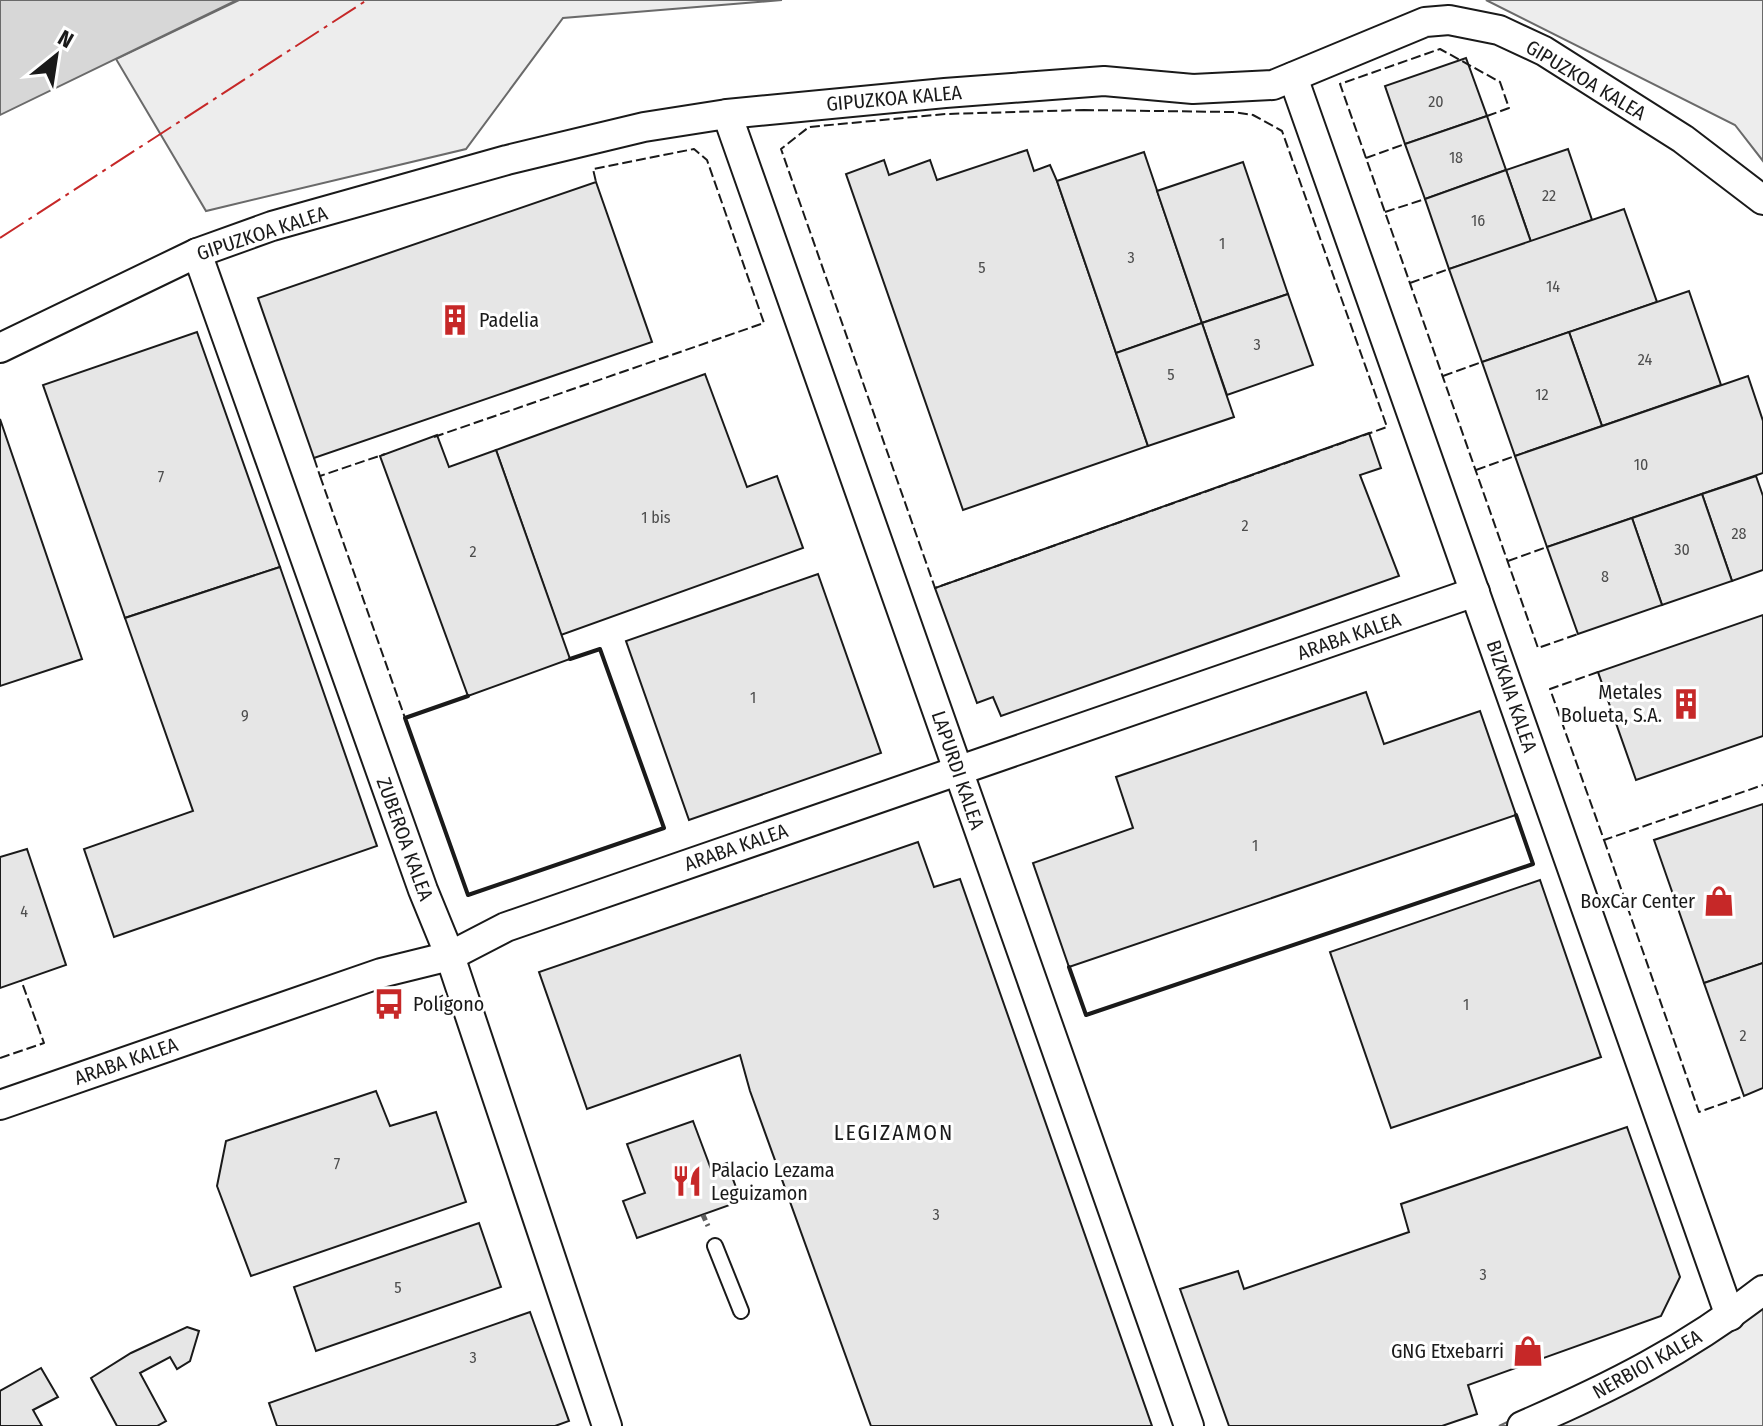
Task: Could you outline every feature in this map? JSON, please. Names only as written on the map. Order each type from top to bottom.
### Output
[{"type":"street","name":"GIPUZKOA KALEA","points":[[0,348],[197,253],[272,226],[507,160],[644,127],[727,114],[1104,81],[1193,89],[1273,85],[1425,22],[1449,20],[1499,30],[1544,51],[1683,139],[1763,200]]},
{"type":"street","name":"BIZKAIA KALEA","points":[[1293,77],[1730,1316]]},
{"type":"street","name":"LAPURDI KALEA","points":[[727,114],[1189,1426]]},
{"type":"street","name":"ZUBEROA KALEA","points":[[197,253],[417,875],[450,956],[607,1426]]},
{"type":"street","name":"ARABA KALEA","points":[[0,1105],[381,973],[450,956],[506,927],[1475,592]]},
{"type":"street","name":"NERBIOI KALEA","points":[[1522,1426],[1610,1388],[1677,1351],[1763,1290]]},
{"type":"lane","points":[[715,1246],[741,1311]]},
{"type":"shaded area","points":[[0,0],[237,0],[0,115]]},
{"type":"shaded area","points":[[239,0],[782,0],[563,18],[466,149],[206,211],[116,59]]},
{"type":"shaded area","points":[[1486,0],[1763,0],[1763,161],[1735,125]]},
{"type":"shaded area","points":[[1763,1290],[1763,1426],[1499,1426],[1729,1316]]},
{"type":"building","points":[[1466,58],[1487,116],[1405,144],[1385,86]]},
{"type":"building","points":[[1487,116],[1506,170],[1425,199],[1405,144]]},
{"type":"building","points":[[1568,149],[1592,220],[1531,242],[1506,170]]},
{"type":"building","points":[[1027,150],[1034,171],[1050,165],[1057,181],[1148,446],[963,510],[846,174],[884,160],[889,175],[930,160],[937,180]]},
{"type":"building","points":[[1144,152],[1202,323],[1116,353],[1057,181]]},
{"type":"building","points":[[1243,162],[1288,294],[1202,323],[1157,191]]},
{"type":"building","points":[[1506,170],[1531,242],[1449,269],[1425,199]]},
{"type":"building","name":"Padelia","points":[[596,182],[652,342],[314,458],[258,298]]},
{"type":"building","points":[[1624,209],[1657,302],[1482,362],[1449,269]]},
{"type":"building","points":[[1689,291],[1721,385],[1602,426],[1569,332]]},
{"type":"building","points":[[1288,294],[1313,365],[1227,395],[1202,323]]},
{"type":"building","points":[[1202,323],[1234,417],[1148,446],[1116,353]]},
{"type":"building","points":[[197,332],[280,567],[125,618],[43,385]]},
{"type":"building","points":[[1569,332],[1602,426],[1515,456],[1482,362]]},
{"type":"building","points":[[705,374],[747,487],[777,476],[803,548],[561,635],[496,450]]},
{"type":"building","points":[[1748,376],[1763,421],[1763,473],[1547,547],[1515,456]]},
{"type":"building","points":[[0,419],[82,659],[0,686]]},
{"type":"building","points":[[1369,433],[1381,468],[1360,475],[1399,576],[1001,716],[993,697],[977,703],[935,588]]},
{"type":"building","points":[[437,435],[449,467],[496,450],[570,659],[468,696],[380,456]]},
{"type":"building","points":[[1756,476],[1763,496],[1763,570],[1732,581],[1702,494]]},
{"type":"building","points":[[1702,494],[1732,581],[1662,605],[1632,518]]},
{"type":"building","points":[[1632,518],[1662,605],[1578,634],[1547,547]]},
{"type":"building","points":[[280,567],[377,846],[114,937],[84,849],[193,811],[125,618]]},
{"type":"building","points":[[818,574],[881,753],[689,820],[626,641]]},
{"type":"building","name":"Metales Bolueta, S.A.","points":[[1763,615],[1763,736],[1636,780],[1598,672]]},
{"type":"building","points":[[1366,692],[1384,744],[1480,711],[1516,815],[1069,967],[1033,863],[1133,828],[1116,777]]},
{"type":"building","name":"BoxCar Center","points":[[1763,804],[1763,963],[1704,983],[1654,840]]},
{"type":"building","points":[[918,842],[934,887],[960,879],[1152,1426],[871,1426],[750,1091],[740,1055],[587,1109],[539,972]]},
{"type":"building","points":[[27,849],[66,965],[0,988],[0,857]]},
{"type":"building","points":[[1540,880],[1601,1057],[1391,1128],[1330,952]]},
{"type":"building","points":[[1763,963],[1763,1088],[1744,1096],[1704,983]]},
{"type":"building","points":[[376,1091],[390,1126],[436,1112],[466,1202],[251,1276],[217,1186],[226,1141]]},
{"type":"building","name":"Palacio Lezama Leguizamon","points":[[693,1121],[711,1169],[727,1163],[741,1201],[637,1238],[623,1201],[645,1193],[627,1144]]},
{"type":"building","points":[[1627,1127],[1680,1277],[1661,1316],[1468,1385],[1477,1414],[1442,1426],[1229,1426],[1180,1289],[1238,1271],[1244,1289],[1409,1232],[1401,1204]]},
{"type":"building","points":[[479,1223],[501,1287],[316,1351],[294,1287]]},
{"type":"building","points":[[530,1312],[569,1421],[555,1426],[277,1426],[269,1403]]},
{"type":"building","points":[[187,1327],[199,1331],[190,1361],[177,1369],[170,1357],[140,1373],[166,1421],[157,1426],[117,1426],[91,1378],[131,1353]]},
{"type":"building","points":[[41,1368],[58,1397],[33,1410],[42,1426],[0,1426],[0,1391]]},
{"type":"fence","points":[[1487,116],[1509,108],[1500,82],[1440,49],[1340,84],[1538,648],[1578,634]]},
{"type":"fence","points":[[1084,110],[1233,112],[1253,115],[1282,131],[1387,427],[935,588],[781,149],[809,127],[945,114],[1084,110]]},
{"type":"fence","points":[[1366,158],[1405,144]]},
{"type":"fence","points":[[434,437],[764,323],[707,160],[694,149],[593,169],[596,182]]},
{"type":"fence","points":[[1385,212],[1425,199]]},
{"type":"fence","points":[[1410,283],[1449,269]]},
{"type":"fence","points":[[1443,376],[1482,362]]},
{"type":"fence","points":[[314,458],[320,476],[385,454]]},
{"type":"fence","points":[[1476,470],[1515,456]]},
{"type":"fence","points":[[320,476],[405,718]]},
{"type":"fence","points":[[1508,561],[1547,547]]},
{"type":"fence","points":[[1598,672],[1550,689],[1604,840],[1763,785]]},
{"type":"fence","points":[[1604,840],[1699,1112],[1744,1096]]},
{"type":"fence","points":[[0,1058],[44,1043],[21,980]]},
{"type":"wall","points":[[468,696],[405,718],[468,895],[664,828],[600,649],[570,659]]},
{"type":"wall","points":[[1069,967],[1086,1015],[1533,864],[1516,815]]},
{"type":"power","points":[[0,238],[367,0]]},
{"type":"place","name":"Padelia","points":[[455,320]]},
{"type":"place","name":"Metales Bolueta, S.A.","points":[[1686,704]]},
{"type":"place","name":"BoxCar Center","points":[[1719,901]]},
{"type":"place","name":"Polígono","points":[[389,1004]]},
{"type":"place","name":"Palacio Lezama Leguizamon","points":[[687,1181]]},
{"type":"place","name":"GNG Etxebarri","points":[[1528,1351]]},
{"type":"district","name":"LEGIZAMON","points":[[894,1132]]}]
